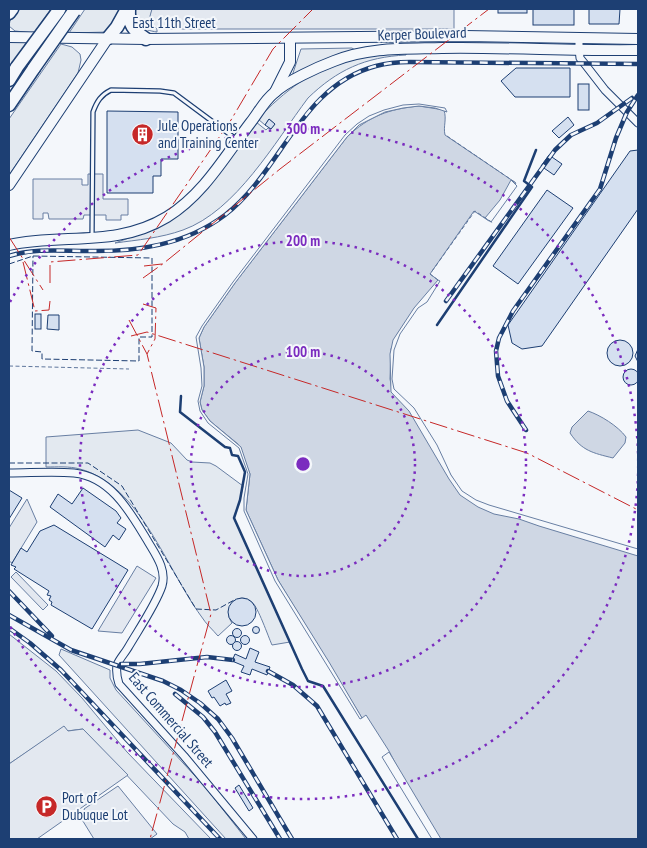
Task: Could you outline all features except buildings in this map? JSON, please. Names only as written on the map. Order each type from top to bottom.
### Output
[{"type":"highway","points":[[9,13],[12,9]]},
{"type":"highway","points":[[9,80],[59,9]]},
{"type":"highway","points":[[108,38],[128,9]]},
{"type":"highway","points":[[128,9],[132,28],[146,39]]},
{"type":"highway","points":[[9,106],[75,10]]},
{"type":"main road","name":"East 11th Street","points":[[9,37],[146,39],[339,37]]},
{"type":"main road","points":[[339,37],[387,49]]},
{"type":"main road","name":"Kerper Boulevard","points":[[339,37],[638,39]]},
{"type":"main road","points":[[9,185],[108,38]]},
{"type":"main road","points":[[274,92],[290,62],[290,38]]},
{"type":"main road","name":"Kerper Boulevard","points":[[9,245],[38,240],[92,239],[116,236],[144,228],[173,213],[205,186],[274,92],[335,60],[364,52],[387,49],[638,50]]},
{"type":"street","points":[[579,38],[578,49],[584,64],[638,123]]},
{"type":"street","name":"East Commercial Street","points":[[9,473],[75,473],[95,480],[116,494],[138,525],[162,567],[164,576],[159,592],[129,647],[118,663],[117,677],[119,684],[190,763],[253,839]]},
{"type":"lane","points":[[92,239],[93,112],[96,102],[105,93],[111,90],[174,93],[238,140]]},
{"type":"path","points":[[447,136],[516,183]]},
{"type":"path","points":[[438,280],[430,274],[475,211],[493,223]]},
{"type":"path","points":[[9,366],[129,368]]},
{"type":"shaded area","points":[[20,9],[51,9],[34,33],[15,31],[9,26],[10,21]]},
{"type":"shaded area","points":[[85,9],[120,9],[108,32],[69,33]]},
{"type":"shaded area","points":[[135,9],[152,9],[152,20],[157,32],[147,30],[137,23]]},
{"type":"shaded area","points":[[152,9],[454,9],[454,29],[157,29],[151,23]]},
{"type":"shaded area","points":[[9,42],[28,42],[9,69]]},
{"type":"shaded area","points":[[61,44],[72,47],[80,54],[81,60],[78,73],[9,175],[9,119]]},
{"type":"shaded area","points":[[352,48],[355,50],[292,76],[301,49]]},
{"type":"shaded area","points":[[406,51],[406,55],[377,59],[352,67],[319,88],[308,98],[253,173],[220,208],[202,221],[183,230],[166,235],[115,243],[151,230],[193,203],[218,175],[256,122],[266,130],[268,128],[271,129],[275,124],[269,119],[265,125],[258,119],[278,99],[300,82],[338,63]]},
{"type":"shaded area","points":[[419,106],[444,110],[445,135],[516,183],[489,221],[474,211],[430,274],[438,280],[425,301],[417,306],[398,333],[391,349],[390,379],[392,390],[411,409],[461,492],[474,502],[638,551],[638,839],[435,839],[389,751],[366,715],[362,718],[278,580],[246,510],[250,474],[238,444],[210,421],[202,410],[200,402],[204,386],[204,367],[199,338],[204,327],[235,283],[347,137],[363,124],[380,115],[398,109]]},
{"type":"shaded area","points":[[88,174],[103,174],[103,199],[128,199],[128,215],[121,215],[121,220],[106,220],[106,215],[84,215],[83,219],[49,219],[48,213],[43,213],[43,219],[33,219],[33,179],[82,179],[82,185],[88,185]]},
{"type":"shaded area","points":[[588,411],[608,421],[626,437],[625,443],[613,458],[584,448],[570,433],[572,427]]},
{"type":"shaded area","points":[[138,430],[171,443],[187,460],[210,463],[216,466],[243,486],[234,518],[290,642],[272,645],[254,605],[247,599],[241,598],[233,602],[230,607],[229,617],[232,623],[218,636],[203,619],[188,597],[136,510],[119,492],[101,478],[80,469],[46,467],[46,437]]},
{"type":"shaded area","points":[[27,499],[37,522],[12,563],[9,561],[9,528]]},
{"type":"shaded area","points":[[137,566],[156,578],[122,633],[98,631]]},
{"type":"shaded area","points":[[16,572],[48,605],[43,610],[11,577]]},
{"type":"shaded area","points":[[9,634],[56,671],[82,698],[127,752],[211,839],[189,839],[185,832],[173,824],[83,729],[67,731],[64,727],[9,764]]},
{"type":"shaded area","points":[[61,649],[110,670],[110,678],[116,690],[206,788],[246,839],[226,839],[59,655]]},
{"type":"shaded area","name":"Port of Dubuque Lot","points":[[64,726],[68,731],[83,729],[128,775],[37,839],[9,839],[9,764]]},
{"type":"shaded area","points":[[118,786],[157,834],[150,839],[94,839],[81,818],[86,815],[84,809]]},
{"type":"pier","points":[[419,104],[445,108],[447,112],[419,106],[385,112],[359,125],[347,137],[235,283],[204,327],[199,338],[204,367],[204,386],[200,402],[202,410],[210,421],[241,447],[250,474],[246,510],[278,580],[329,662],[362,718],[360,719],[275,581],[244,511],[248,474],[239,448],[208,423],[200,411],[198,401],[202,386],[196,337],[233,282],[345,135],[369,116],[403,105]]},
{"type":"pier","points":[[511,180],[517,186],[491,222],[485,218],[500,200]]},
{"type":"pier","points":[[438,280],[440,281],[427,302],[418,308],[400,334],[394,350],[392,379],[394,389],[414,408],[437,445],[451,475],[462,491],[476,500],[489,505],[638,549],[638,556],[519,519],[494,514],[478,507],[460,495],[409,411],[391,392],[390,354],[393,340],[414,308]]},
{"type":"pier","points":[[389,752],[441,839],[432,839],[382,757]]},
{"type":"railway","points":[[9,256],[38,251],[106,251],[142,248],[177,240],[210,225],[225,215],[245,197],[310,110],[328,92],[350,76],[376,66],[410,62],[638,64]]},
{"type":"railway","points":[[526,430],[507,401],[498,376],[496,351],[499,338],[513,311],[600,189],[616,138],[627,112],[638,95]]},
{"type":"railway","points":[[446,301],[555,150],[571,135],[597,123],[632,98]]},
{"type":"railway","points":[[9,591],[52,636]]},
{"type":"railway","points":[[9,615],[71,650],[163,681],[200,703],[218,719],[232,738],[292,839]]},
{"type":"railway","points":[[9,628],[30,643],[61,670],[220,839]]},
{"type":"railway","points":[[121,664],[140,664],[207,657],[233,660]]},
{"type":"railway","points":[[268,671],[293,685],[317,706],[397,839]]},
{"type":"railway","points":[[175,694],[203,717],[215,732],[280,839]]},
{"type":"fence","points":[[33,256],[152,258],[152,337],[139,337],[139,361],[42,359],[42,352],[32,351],[33,256]]},
{"type":"fence","points":[[9,264],[33,256]]},
{"type":"fence","points":[[9,463],[88,463],[122,486],[196,609],[216,610],[236,599]]},
{"type":"wall","points":[[437,325],[532,187],[524,181],[536,150]]},
{"type":"wall","points":[[181,396],[180,412],[225,447],[230,448],[232,455],[238,456],[245,472],[240,500],[234,518],[308,681],[323,686],[418,839]]},
{"type":"power","points":[[50,283],[50,262],[138,255],[231,120],[273,49],[313,9]]},
{"type":"power","points":[[143,278],[280,169],[489,9]]},
{"type":"power","points":[[9,237],[43,290]]},
{"type":"power","points":[[23,262],[35,311],[49,310],[50,301]]},
{"type":"power","points":[[144,266],[162,264]]},
{"type":"power","points":[[143,304],[156,308],[155,339],[147,354]]},
{"type":"power","points":[[129,320],[147,354],[211,614],[150,839]]},
{"type":"power","points":[[131,336],[147,332],[527,453],[638,510]]},
{"type":"place","name":"Jule Operations and Training Center","points":[[142,135]]},
{"type":"place","name":"Port of Dubuque Lot","points":[[46,807]]}]
